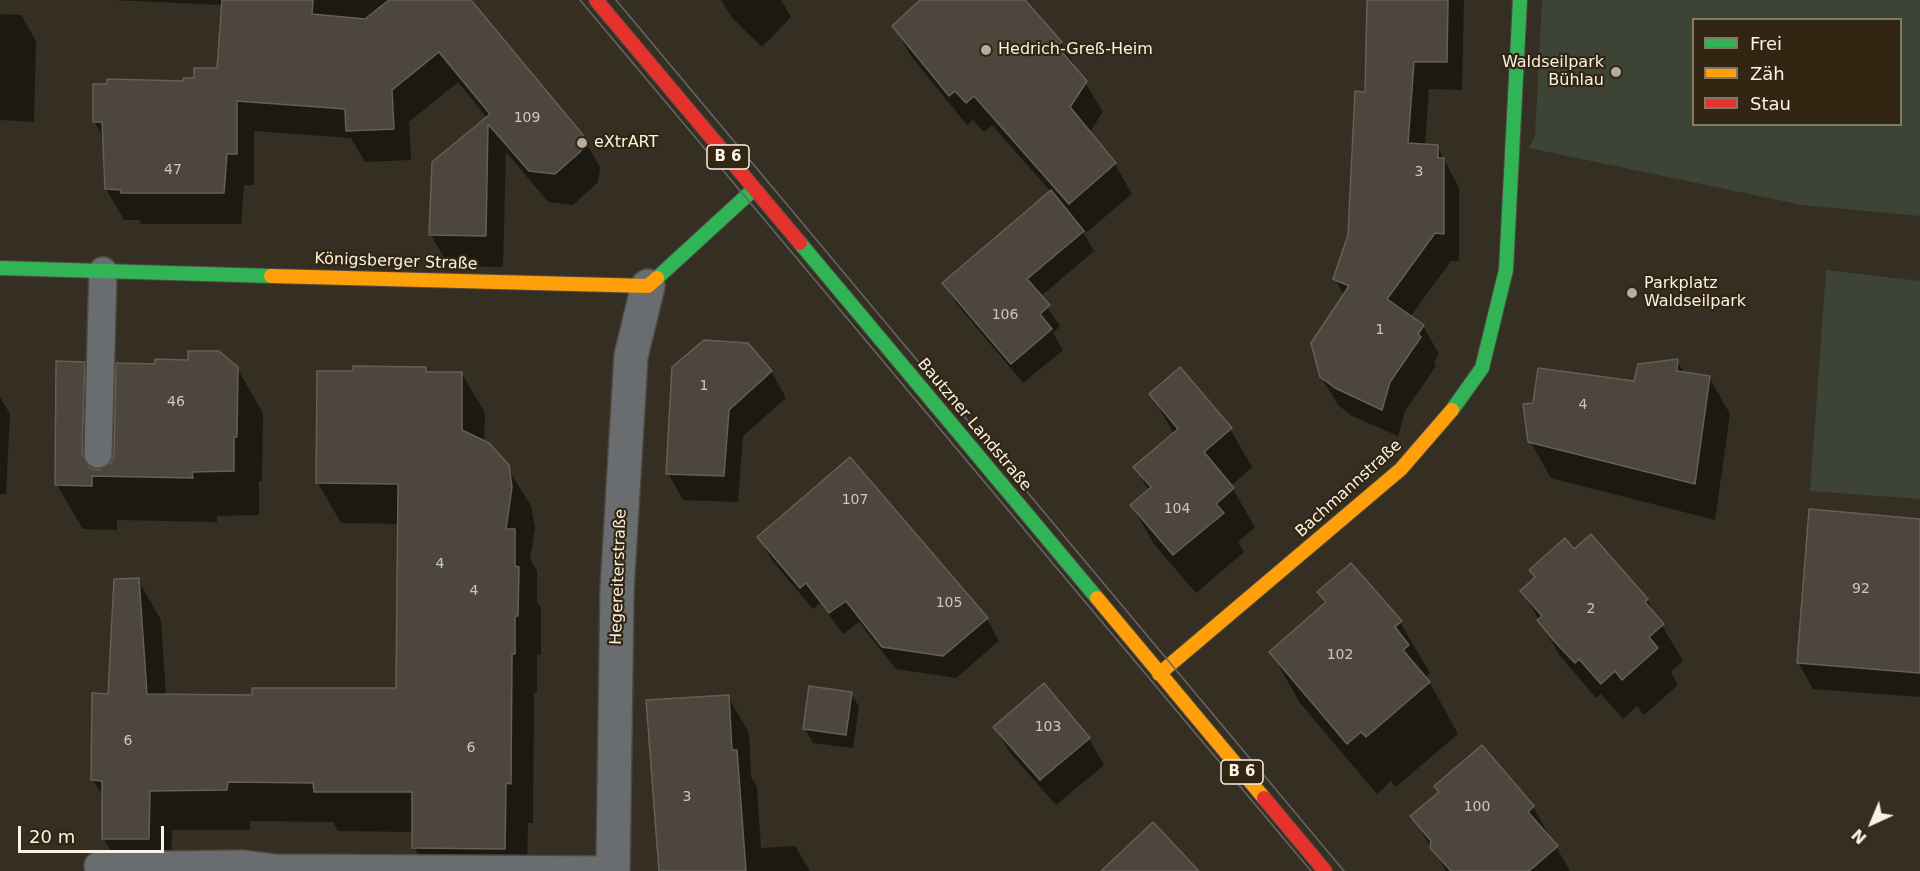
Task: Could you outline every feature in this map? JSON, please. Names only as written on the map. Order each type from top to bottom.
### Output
[{"type":"street","name":"Bautzner Landstraße","points":[[596,0],[1325,871]]},
{"type":"street","name":"Bachmannstraße","points":[[1159,674],[1401,469],[1463,397],[1482,368],[1506,270],[1520,0]]},
{"type":"street","points":[[648,286],[754,189]]},
{"type":"street","name":"Königsberger Straße","points":[[0,268],[648,286]]},
{"type":"street","name":"Hegereiterstraße","points":[[613,871],[616,590],[631,356],[648,286]]},
{"type":"lane","points":[[98,454],[103,271]]},
{"type":"lane","points":[[98,866],[242,864],[273,868],[613,871]]},
{"type":"green space","name":"Waldseilpark Bühlau","points":[[1542,0],[1920,0],[1920,216],[1802,205],[1529,148],[1535,136]]},
{"type":"green space","points":[[1826,270],[1920,281],[1920,499],[1810,491]]},
{"type":"building","points":[[222,0],[313,0],[312,14],[365,19],[389,0],[471,0],[583,135],[581,151],[555,174],[529,171],[488,124],[486,236],[429,235],[432,162],[490,114],[439,52],[392,90],[394,129],[346,131],[345,109],[237,101],[237,154],[227,154],[224,193],[121,193],[121,190],[105,189],[102,122],[93,122],[93,84],[107,84],[107,79],[184,81],[183,78],[194,78],[194,68],[217,68]]},
{"type":"building","points":[[920,0],[1025,0],[1062,42],[1057,46],[1087,81],[1070,107],[1116,163],[1069,204],[974,96],[966,103],[955,91],[949,96],[892,26]]},
{"type":"building","points":[[1367,0],[1448,0],[1447,62],[1414,62],[1408,143],[1438,145],[1438,158],[1444,158],[1444,234],[1435,233],[1387,299],[1424,325],[1418,334],[1421,337],[1390,382],[1382,410],[1335,388],[1320,377],[1311,343],[1349,286],[1333,279],[1348,235],[1355,91],[1365,92]]},
{"type":"building","points":[[1051,190],[1084,231],[1027,279],[1050,305],[1040,314],[1052,329],[1011,364],[942,283]]},
{"type":"building","points":[[704,340],[748,343],[772,371],[729,410],[724,476],[666,474],[672,367]]},
{"type":"building","points":[[188,351],[219,351],[238,367],[234,471],[192,472],[193,478],[92,476],[92,486],[55,485],[56,361],[85,362],[82,454],[89,467],[98,470],[111,463],[114,455],[116,363],[155,364],[155,359],[188,360]]},
{"type":"building","points":[[1678,359],[1677,371],[1710,376],[1695,484],[1528,442],[1523,404],[1533,403],[1538,368],[1634,381],[1638,364]]},
{"type":"building","points":[[353,366],[426,367],[426,372],[462,372],[462,430],[489,443],[509,465],[512,487],[506,529],[515,529],[515,566],[519,567],[515,654],[512,654],[511,784],[506,783],[505,849],[412,848],[412,792],[314,792],[313,783],[228,782],[227,790],[150,791],[149,839],[102,839],[102,781],[91,780],[92,693],[108,694],[114,579],[139,578],[147,694],[252,695],[252,688],[396,688],[398,484],[316,483],[317,371],[353,371]]},
{"type":"building","points":[[1180,367],[1232,428],[1204,452],[1234,488],[1216,504],[1224,513],[1173,555],[1130,505],[1151,487],[1133,467],[1178,429],[1149,394]]},
{"type":"building","points":[[850,457],[988,618],[943,656],[882,647],[846,601],[829,613],[806,583],[800,588],[757,537]]},
{"type":"building","points":[[1809,509],[1920,519],[1920,673],[1797,663]]},
{"type":"building","points":[[1591,534],[1648,599],[1645,602],[1664,624],[1649,637],[1658,648],[1622,680],[1615,671],[1601,684],[1579,659],[1575,663],[1554,641],[1537,620],[1542,616],[1520,591],[1535,577],[1529,570],[1565,538],[1574,549]]},
{"type":"building","points":[[1351,563],[1402,621],[1395,627],[1409,645],[1403,650],[1430,682],[1366,737],[1361,732],[1347,744],[1269,652],[1326,602],[1317,592]]},
{"type":"building","points":[[1044,683],[1090,738],[1040,780],[993,727]]},
{"type":"building","points":[[809,686],[852,692],[846,735],[803,729]]},
{"type":"building","points":[[729,695],[732,750],[737,750],[746,871],[659,871],[646,700]]},
{"type":"building","points":[[1482,745],[1534,806],[1528,812],[1558,846],[1529,871],[1451,871],[1430,848],[1431,841],[1410,816],[1439,792],[1434,786]]},
{"type":"building","points":[[1153,822],[1199,871],[1101,871]]},
{"type":"tram line","points":[[580,0],[1311,871]]},
{"type":"tram line","points":[[616,0],[1344,871]]},
{"type":"traffic: fast","points":[[1452,410],[1482,368],[1506,270],[1520,0]]},
{"type":"traffic: fast","points":[[657,278],[754,189]]},
{"type":"traffic: fast","points":[[800,243],[1097,598]]},
{"type":"traffic: fast","points":[[0,268],[271,276]]},
{"type":"traffic: slow","points":[[271,276],[648,286],[657,278]]},
{"type":"traffic: slow","points":[[1159,674],[1401,469],[1452,410]]},
{"type":"traffic: slow","points":[[1097,598],[1264,798]]},
{"type":"traffic: jam","points":[[596,0],[800,243]]},
{"type":"traffic: jam","points":[[1264,798],[1325,871]]},
{"type":"place","name":"Hedrich-Greß-Heim","points":[[986,50]]},
{"type":"place","name":"Waldseilpark Bühlau","points":[[1616,72]]},
{"type":"place","name":"eXtrART","points":[[582,143]]},
{"type":"place","name":"Parkplatz Waldseilpark","points":[[1632,293]]}]
